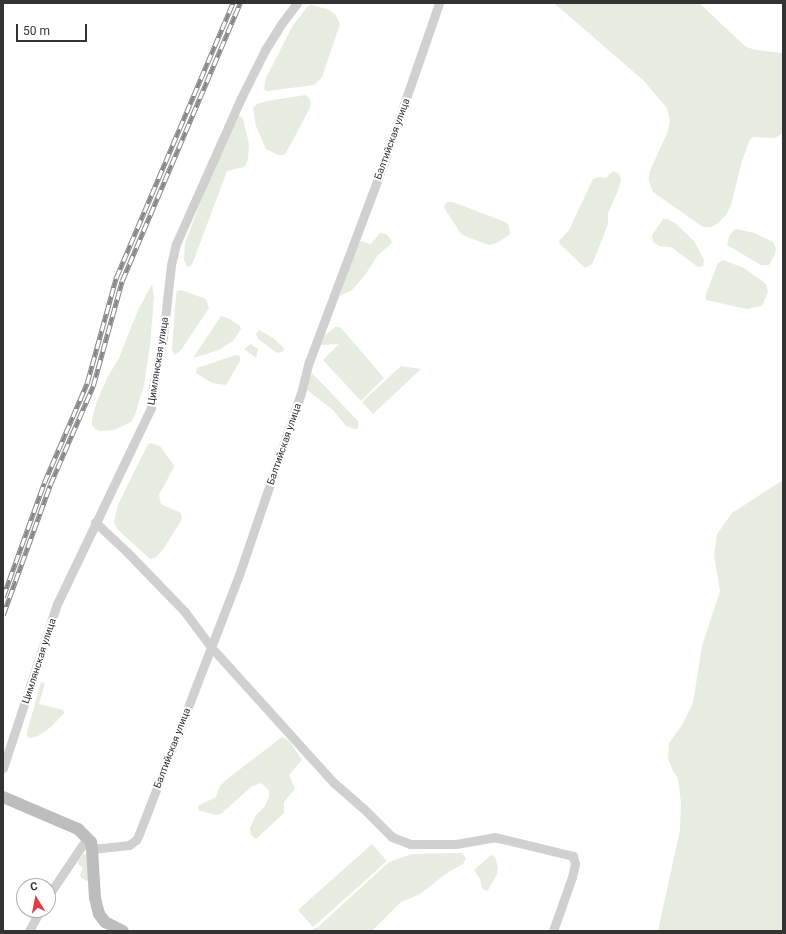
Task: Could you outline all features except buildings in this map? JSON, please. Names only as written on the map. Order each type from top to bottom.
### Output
[{"type":"main road","points":[[3,797],[78,829],[91,842],[95,898],[99,914],[105,922],[123,931]]},
{"type":"street","name":"Цимлянская улица","points":[[3,768],[58,604],[151,408],[153,387],[163,337],[171,265],[176,244],[241,98],[265,50],[297,3]]},
{"type":"street","name":"Балтийская улица","points":[[92,849],[129,845],[136,840],[239,575],[301,393],[309,362],[384,162],[439,3]]},
{"type":"street","points":[[96,522],[185,612],[211,647],[333,782],[363,808],[392,837],[410,844],[456,844],[494,837],[573,856],[574,864],[553,931]]},
{"type":"street","points":[[56,884],[87,838]]},
{"type":"street","points":[[29,931],[36,918]]},
{"type":"shaded area","points":[[554,3],[699,3],[746,47],[756,50],[783,53],[783,133],[775,138],[754,137],[750,139],[742,161],[731,205],[726,215],[717,224],[711,227],[703,227],[653,192],[649,181],[649,173],[668,131],[670,120],[667,108],[643,80]]},
{"type":"shaded area","points":[[311,5],[327,9],[335,14],[340,24],[322,77],[314,85],[267,91],[264,89],[266,78],[293,25],[308,6]]},
{"type":"shaded area","points":[[306,95],[311,101],[310,108],[286,153],[283,155],[278,155],[266,149],[256,126],[253,108],[257,104],[267,101]]},
{"type":"shaded area","points":[[239,116],[243,118],[249,144],[248,160],[244,167],[227,171],[193,262],[191,266],[187,267],[184,260],[185,243],[209,180],[236,118]]},
{"type":"shaded area","points":[[613,171],[619,174],[621,179],[619,188],[608,213],[608,224],[592,264],[585,268],[560,244],[559,241],[569,230],[593,179],[598,177],[606,178]]},
{"type":"shaded area","points":[[447,202],[453,202],[505,222],[509,225],[510,234],[497,243],[489,245],[461,234],[445,209],[444,206]]},
{"type":"shaded area","points":[[663,219],[667,219],[675,223],[694,241],[704,260],[703,266],[698,267],[671,247],[659,246],[653,242],[652,235]]},
{"type":"shaded area","points":[[737,229],[754,233],[773,242],[776,249],[769,265],[761,265],[727,245],[729,236],[734,230]]},
{"type":"shaded area","points":[[380,233],[386,234],[392,242],[378,255],[365,275],[352,290],[340,296],[357,245],[361,241],[371,244]]},
{"type":"shaded area","points":[[723,260],[744,268],[766,284],[768,292],[762,306],[747,309],[706,300],[706,294],[718,263]]},
{"type":"shaded area","points":[[152,284],[154,297],[150,345],[144,385],[135,415],[131,422],[114,430],[100,431],[95,429],[92,425],[92,419],[97,401],[107,378],[119,358],[138,310]]},
{"type":"shaded area","points":[[181,290],[206,299],[209,308],[181,350],[175,355],[172,350],[176,295],[177,291]]},
{"type":"shaded area","points":[[221,316],[230,319],[240,326],[241,329],[234,340],[219,350],[193,358]]},
{"type":"shaded area","points":[[335,327],[342,329],[384,378],[361,401],[323,360],[339,344],[321,345],[318,344],[318,341]]},
{"type":"shaded area","points":[[259,330],[273,338],[283,347],[284,351],[277,353],[258,339],[256,334]]},
{"type":"shaded area","points":[[251,344],[258,349],[256,358],[244,349]]},
{"type":"shaded area","points":[[236,355],[240,356],[240,361],[226,385],[212,383],[196,373],[197,368]]},
{"type":"shaded area","points":[[401,366],[421,369],[373,414],[362,402]]},
{"type":"shaded area","points":[[313,374],[358,421],[358,428],[355,429],[346,426],[333,410],[307,390],[305,387],[310,375]]},
{"type":"shaded area","points":[[151,443],[160,446],[174,467],[159,495],[161,504],[181,513],[182,519],[164,548],[155,558],[150,559],[118,530],[114,522],[118,505],[148,444]]},
{"type":"shaded area","points":[[783,480],[783,931],[658,931],[680,830],[681,803],[678,778],[673,771],[668,758],[669,743],[682,725],[693,703],[702,646],[720,591],[714,555],[717,534],[732,513]]},
{"type":"shaded area","points":[[41,682],[45,683],[39,704],[63,710],[64,713],[51,727],[38,736],[30,738],[27,736],[27,732]]},
{"type":"shaded area","points":[[282,737],[290,742],[302,760],[289,775],[295,789],[284,802],[284,813],[256,839],[251,835],[250,828],[256,815],[265,806],[269,797],[269,790],[261,783],[252,786],[222,813],[216,815],[198,810],[198,806],[216,797],[220,786],[226,780]]},
{"type":"shaded area","points":[[372,844],[387,861],[313,927],[298,910]]},
{"type":"shaded area","points":[[462,853],[466,858],[463,864],[447,873],[420,894],[401,902],[372,931],[308,931],[318,927],[389,862],[412,854]]},
{"type":"shaded area","points":[[83,854],[87,854],[90,882],[81,878],[80,875],[83,868],[78,864],[78,862]]},
{"type":"shaded area","points":[[491,855],[495,857],[498,867],[497,874],[486,891],[482,888],[480,879],[474,870]]},
{"type":"railway","points":[[3,597],[44,483],[87,383],[116,278],[233,3]]},
{"type":"railway","points":[[3,615],[50,485],[93,386],[122,281],[240,3]]}]
